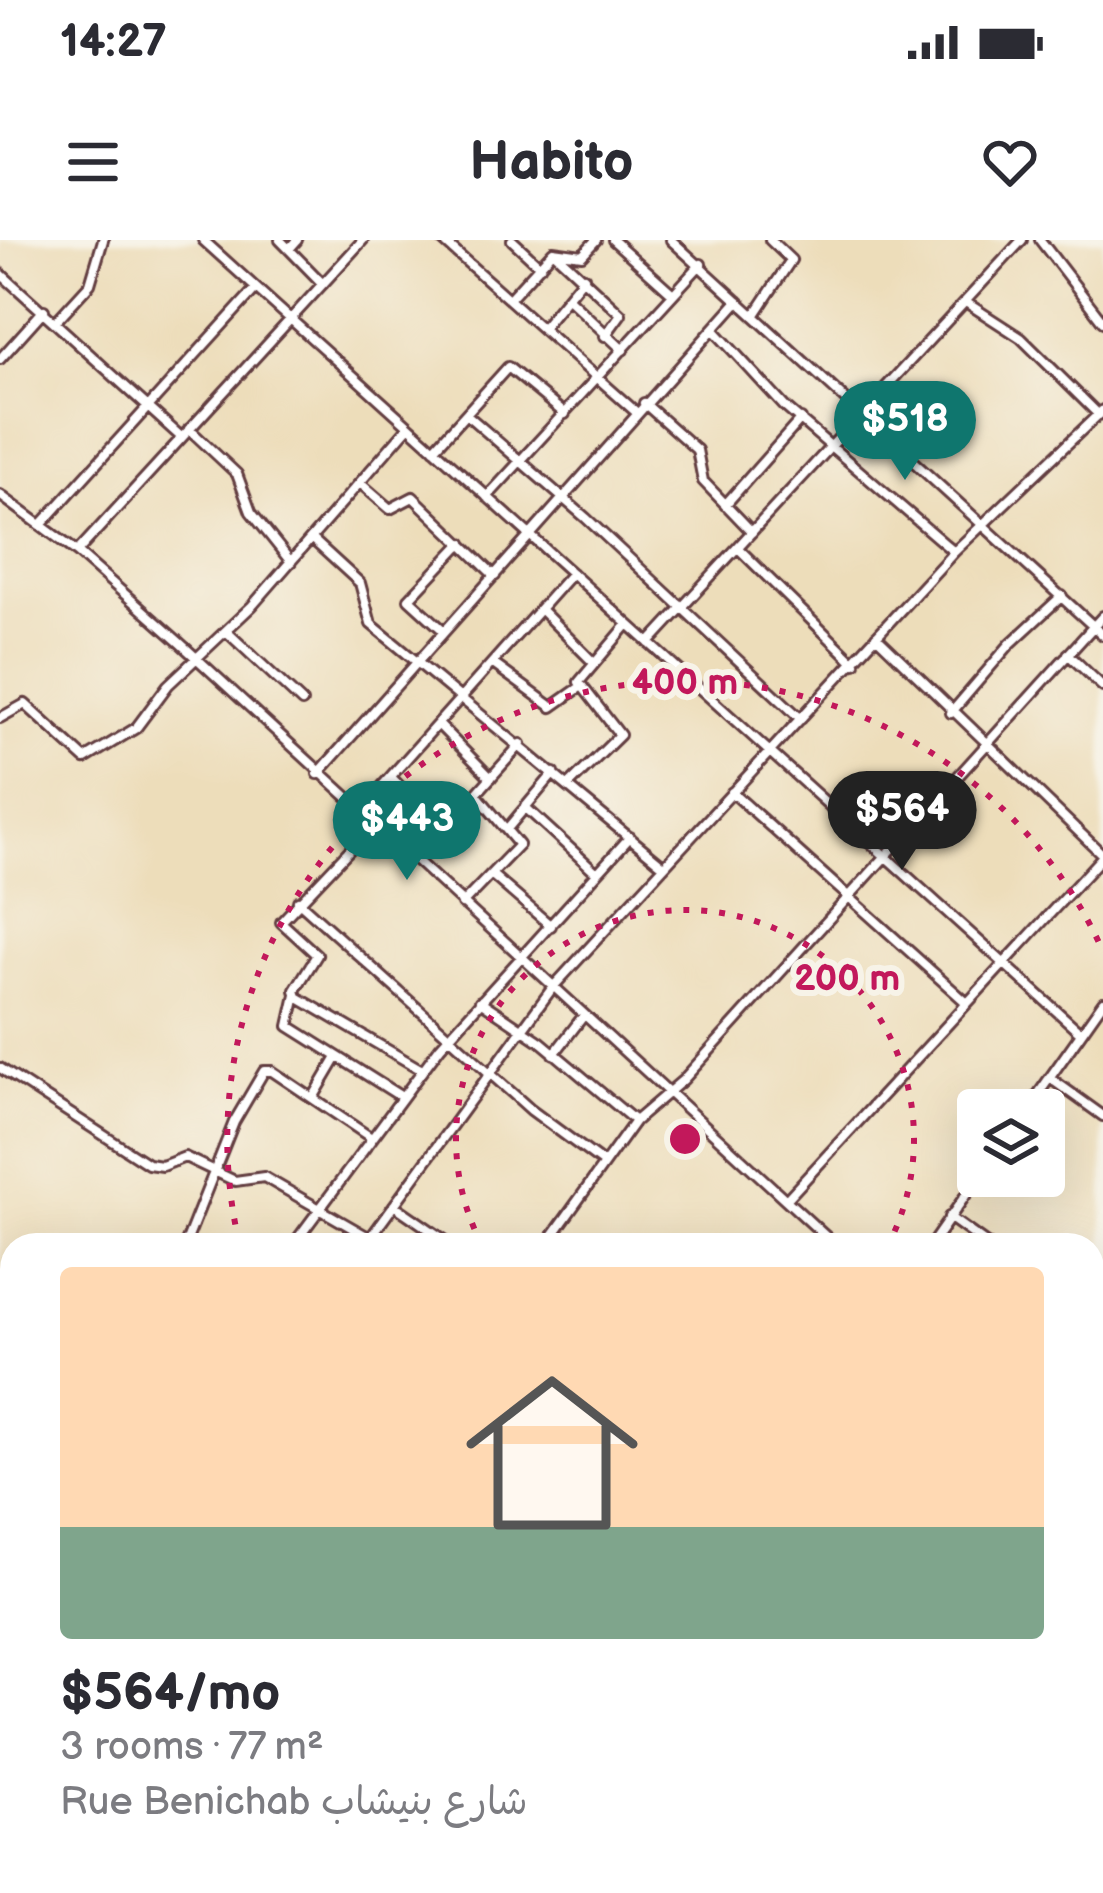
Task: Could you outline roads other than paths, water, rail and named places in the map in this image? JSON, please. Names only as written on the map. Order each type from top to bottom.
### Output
[{"type":"street","points":[[56,321],[90,284],[104,240]]},
{"type":"street","points":[[203,240],[1081,1033]]},
{"type":"street","points":[[280,240],[323,284]]},
{"type":"street","points":[[289,249],[297,240]]},
{"type":"street","points":[[77,551],[363,240]]},
{"type":"street","points":[[442,240],[636,412]]},
{"type":"street","points":[[512,240],[540,266]]},
{"type":"street","points":[[525,252],[535,240]]},
{"type":"street","points":[[553,251],[582,255],[596,240]]},
{"type":"street","points":[[613,240],[673,294]]},
{"type":"street","points":[[671,240],[1103,635]]},
{"type":"street","points":[[754,316],[790,265],[788,254],[770,240]]},
{"type":"street","points":[[650,644],[740,550],[827,445],[863,418],[1022,240]]},
{"type":"street","points":[[1040,240],[1103,322]]},
{"type":"street","points":[[509,298],[553,251]]},
{"type":"street","points":[[553,251],[622,316],[605,336]]},
{"type":"street","points":[[487,496],[701,264]]},
{"type":"street","points":[[0,273],[147,406],[238,474],[251,512],[291,562]]},
{"type":"street","points":[[542,328],[584,277]]},
{"type":"street","points":[[41,525],[256,288]]},
{"type":"street","points":[[568,298],[623,350]]},
{"type":"street","points":[[318,774],[738,301]]},
{"type":"street","points":[[374,1233],[554,987],[954,552],[1101,413],[1021,338],[967,303]]},
{"type":"street","points":[[0,359],[44,310]]},
{"type":"street","points":[[713,329],[827,445],[954,552]]},
{"type":"street","points":[[434,449],[508,367],[565,414]]},
{"type":"street","points":[[644,403],[698,450],[703,481],[752,532]]},
{"type":"street","points":[[466,414],[801,719]]},
{"type":"street","points":[[725,505],[801,419]]},
{"type":"street","points":[[0,718],[25,704],[81,758],[89,759],[130,735],[168,685],[291,562],[409,426]]},
{"type":"street","points":[[360,483],[390,509],[412,496],[495,576]]},
{"type":"street","points":[[0,495],[77,551],[198,659],[822,1233]]},
{"type":"street","points":[[312,538],[360,583],[367,618],[664,866]]},
{"type":"street","points":[[444,631],[409,599],[462,543]]},
{"type":"street","points":[[740,550],[855,662]]},
{"type":"street","points":[[359,812],[572,573]]},
{"type":"street","points":[[951,713],[1010,644],[1063,596]]},
{"type":"street","points":[[540,609],[592,662]]},
{"type":"street","points":[[554,1233],[635,1121],[850,898],[1103,616]]},
{"type":"street","points":[[492,663],[552,707],[579,688],[592,662],[628,624]]},
{"type":"street","points":[[226,631],[302,702]]},
{"type":"street","points":[[786,1200],[1103,856],[876,636]]},
{"type":"street","points":[[1068,654],[1103,687]]},
{"type":"street","points":[[568,786],[620,735],[579,688]]},
{"type":"street","points":[[438,724],[491,778]]},
{"type":"street","points":[[391,778],[443,831],[521,744]]},
{"type":"street","points":[[507,829],[554,773]]},
{"type":"street","points":[[732,792],[968,1003]]},
{"type":"street","points":[[462,904],[519,845],[476,794]]},
{"type":"street","points":[[525,807],[597,873]]},
{"type":"street","points":[[374,824],[281,923],[317,955],[286,1023],[400,1096]]},
{"type":"street","points":[[303,1233],[400,1096],[479,1001],[630,837]]},
{"type":"street","points":[[491,875],[551,926]]},
{"type":"street","points":[[298,901],[491,1073],[603,1163]]},
{"type":"street","points":[[296,994],[422,1070]]},
{"type":"street","points":[[479,1001],[523,1030],[635,1121]]},
{"type":"street","points":[[1042,1089],[1103,1002]]},
{"type":"street","points":[[554,1054],[584,1015]]},
{"type":"street","points":[[313,1098],[336,1059]]},
{"type":"street","points":[[0,1068],[148,1164],[162,1166],[184,1157],[235,1181],[264,1177],[353,1233]]},
{"type":"street","points":[[191,1233],[234,1122],[264,1071],[272,1071],[370,1137]]},
{"type":"street","points":[[1050,1078],[1103,1116]]},
{"type":"street","points":[[939,1233],[964,1197]]},
{"type":"street","points":[[394,1205],[435,1233]]},
{"type":"street","points":[[950,1217],[972,1233]]}]
